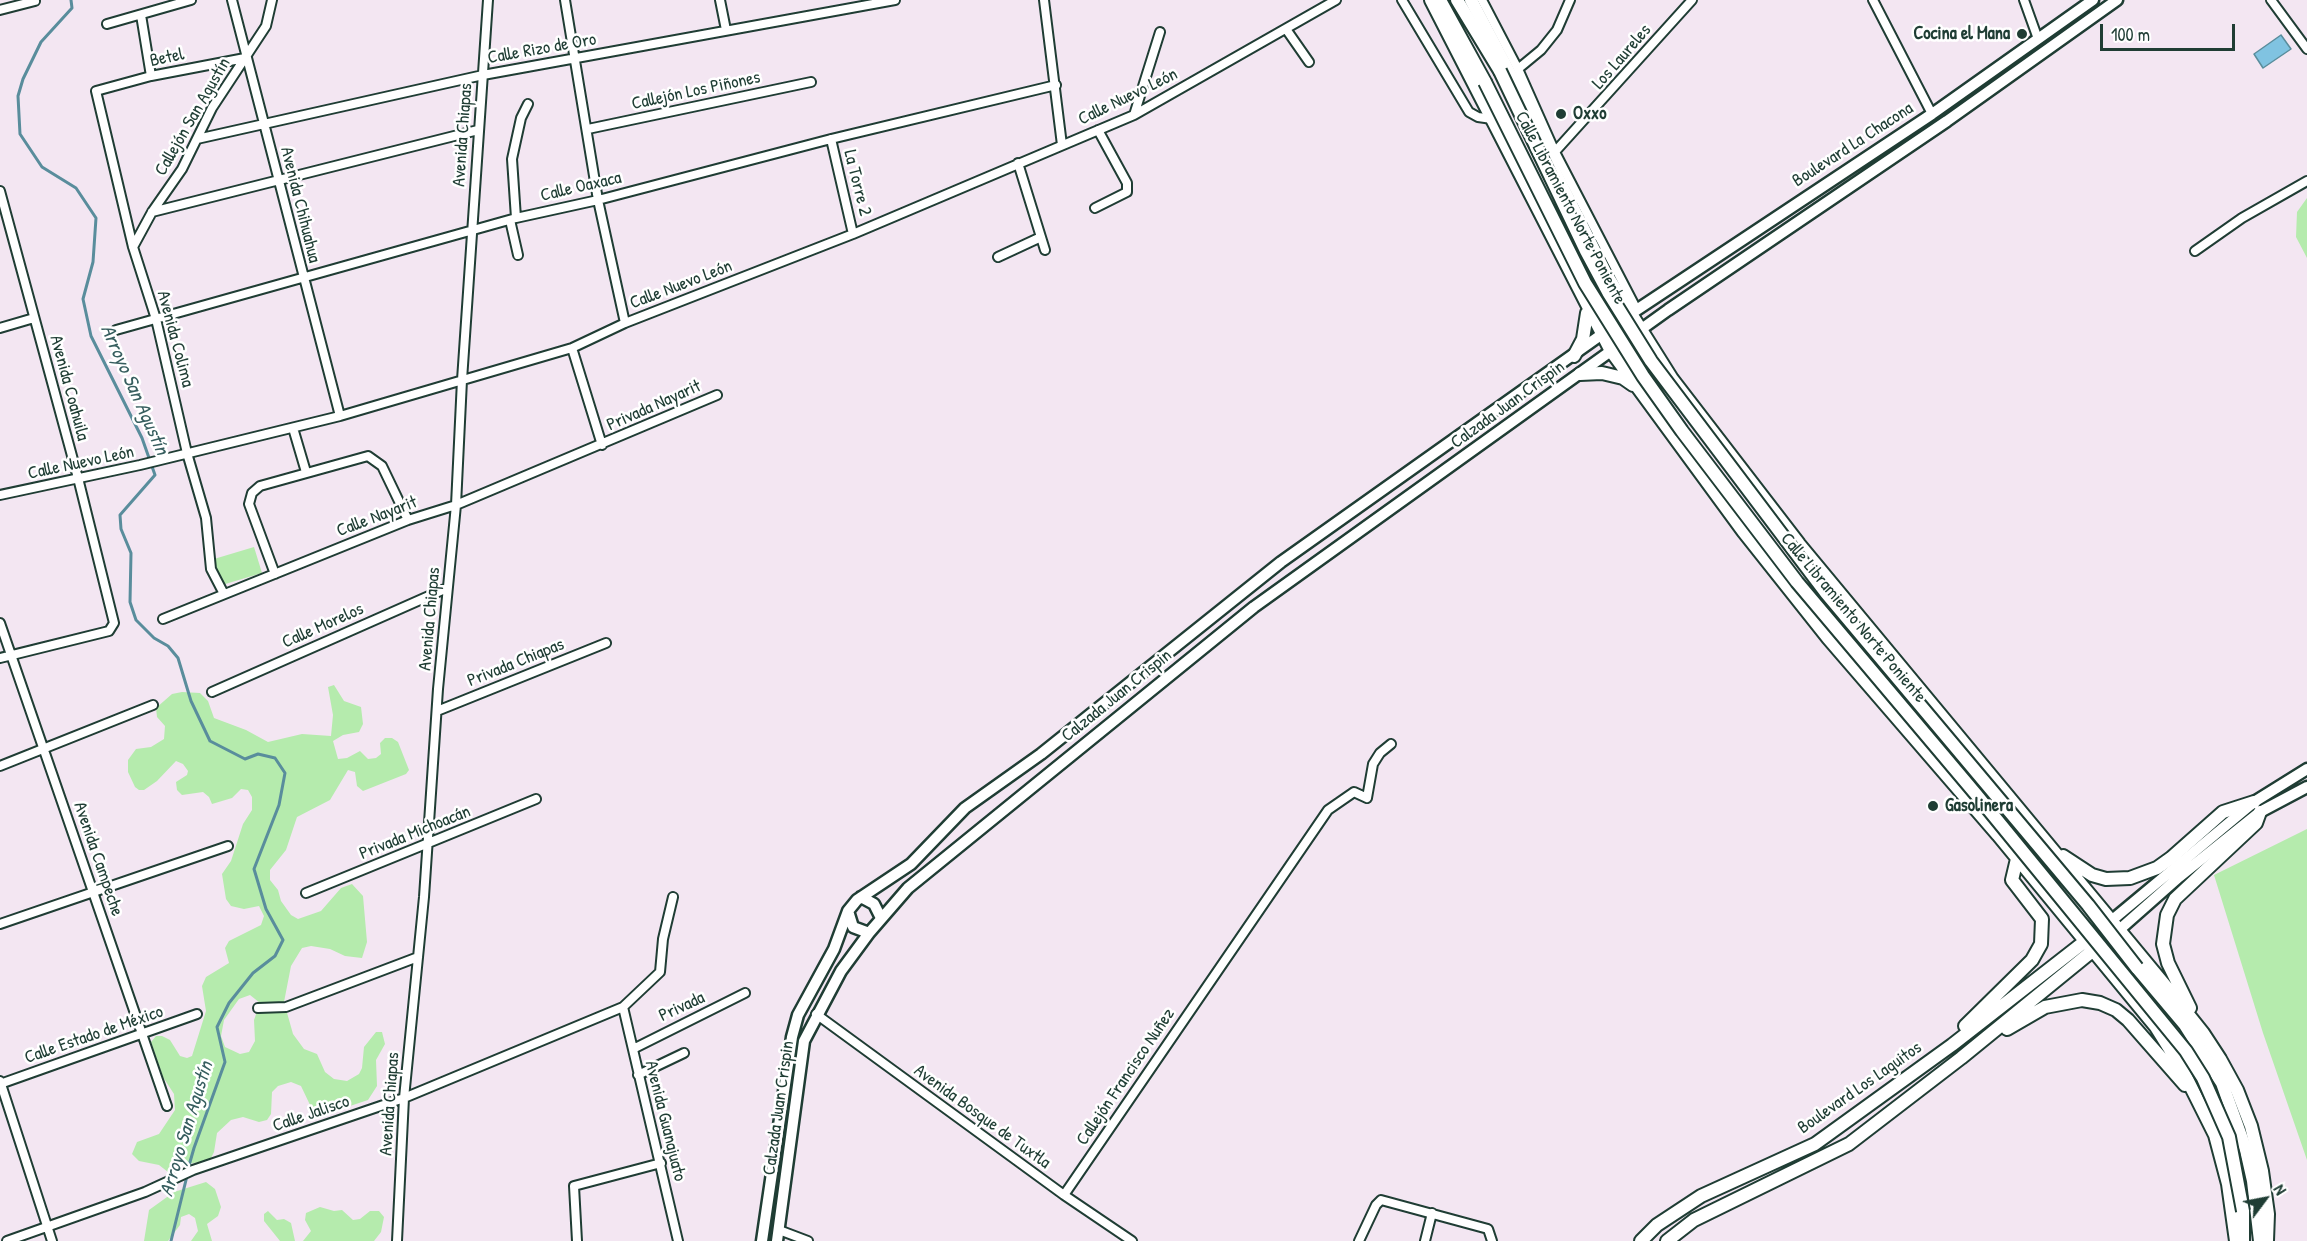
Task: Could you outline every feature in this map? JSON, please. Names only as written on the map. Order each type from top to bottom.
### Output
[{"type":"main road","name":"Calle Libramiento Norte Poniente","points":[[1431,0],[1587,309],[1611,351],[1762,555],[2156,1027],[2197,1096],[2222,1155],[2236,1241]]},
{"type":"main road","name":"Calle Libramiento Norte Poniente","points":[[1440,0],[1485,82],[1585,283],[1643,376],[1682,431],[1797,582],[1990,811],[2186,1051],[2203,1078],[2229,1137],[2243,1212],[2243,1241]]},
{"type":"main road","name":"Calle Libramiento Norte Poniente","points":[[1457,0],[1500,71],[1608,292],[1657,369],[1826,593],[2088,905],[2205,1054],[2222,1083],[2246,1150],[2260,1241]]},
{"type":"main road","name":"Calle Libramiento Norte Poniente","points":[[1471,0],[1551,155],[1605,274],[1633,312],[1640,331],[1672,379],[1799,544],[2203,1033],[2237,1090],[2251,1126],[2262,1171],[2268,1214],[2267,1241]]},
{"type":"main road","name":"Boulevard La Chacona","points":[[1633,312],[1932,114],[2093,0]]},
{"type":"main road","name":"Boulevard La Chacona","points":[[1668,310],[1927,134],[2114,1]]},
{"type":"main road","points":[[1920,122],[1927,134]]},
{"type":"main road","points":[[1574,356],[1583,339],[1587,324],[1587,309]]},
{"type":"main road","name":"Calzada Juan Crispin","points":[[778,1235],[804,1041],[816,1014],[842,971],[869,933],[908,888],[1254,607],[1668,310]]},
{"type":"main road","name":"Calzada Juan Crispin","points":[[762,1241],[792,1037],[798,1015],[834,949],[848,911],[861,897],[892,878],[924,853],[965,808],[1041,754],[1281,562],[1633,312]]},
{"type":"main road","points":[[1580,374],[1602,373],[1623,378],[1641,390]]},
{"type":"main road","points":[[2090,946],[2257,807],[2307,769]]},
{"type":"main road","points":[[2049,846],[2092,875],[2106,879],[2130,878],[2157,868],[2223,812],[2257,807],[2305,789]]},
{"type":"main road","points":[[2203,1033],[2168,963],[2163,944],[2165,922],[2175,899],[2256,823],[2257,807]]},
{"type":"main road","points":[[1952,1045],[1964,1026],[2032,960],[2041,944],[2042,919],[2012,880],[2017,859]]},
{"type":"main road","points":[[861,897],[874,904],[881,918]]},
{"type":"main road","points":[[848,911],[853,927],[869,933]]},
{"type":"main road","name":"Boulevard Los Laguitos","points":[[1641,1241],[1657,1224],[1701,1196],[1815,1144],[2090,946]]},
{"type":"main road","name":"Boulevard Los Laguitos","points":[[1667,1241],[1694,1220],[1849,1144],[1961,1058],[2090,946]]},
{"type":"main road","points":[[1961,1058],[2029,1014],[2066,1001],[2082,1000],[2116,1010],[2128,1020],[2197,1096]]},
{"type":"street","points":[[107,24],[191,0]]},
{"type":"street","name":"Avenida Chihuahua","points":[[232,0],[340,416]]},
{"type":"street","name":"Callejón San Agustín","points":[[133,247],[152,212],[182,169],[212,108],[266,26],[272,0]]},
{"type":"street","name":"Avenida Chiapas","points":[[397,1241],[404,1098],[456,505],[462,380],[488,0]]},
{"type":"street","points":[[565,0],[598,200],[625,323]]},
{"type":"street","points":[[720,0],[726,30]]},
{"type":"street","name":"Calle Rizo de Oro","points":[[197,139],[483,75],[575,60],[869,2],[895,0]]},
{"type":"street","points":[[1044,0],[1062,145]]},
{"type":"street","name":"Calle Nuevo León","points":[[0,495],[140,465],[340,416],[572,348],[625,323],[854,234],[1134,114],[1336,0]]},
{"type":"street","points":[[1402,0],[1469,112],[1478,117],[1492,119]]},
{"type":"street","points":[[1482,0],[1518,69],[1551,155]]},
{"type":"street","points":[[1518,69],[1541,50],[1557,30],[1570,0]]},
{"type":"street","name":"Los Laureles","points":[[1551,155],[1692,0]]},
{"type":"street","points":[[1873,0],[1932,114]]},
{"type":"street","points":[[2024,0],[2038,39]]},
{"type":"street","points":[[2271,0],[2307,49]]},
{"type":"street","points":[[0,10],[35,2]]},
{"type":"street","points":[[141,15],[151,76]]},
{"type":"street","points":[[1286,28],[1309,62]]},
{"type":"street","points":[[1134,114],[1160,32]]},
{"type":"street","name":"Betel","points":[[96,91],[151,76],[246,56]]},
{"type":"street","name":"Callejón Los Piñones","points":[[588,129],[811,82]]},
{"type":"street","name":"Calle Oaxaca","points":[[116,330],[513,219],[598,200],[831,139],[1056,84]]},
{"type":"street","name":"Avenida Colima","points":[[96,91],[133,247],[156,319],[187,453],[206,518],[211,569],[224,594]]},
{"type":"street","points":[[518,255],[513,219],[512,159],[521,118],[528,104]]},
{"type":"street","points":[[1095,208],[1127,192],[1127,183],[1098,129]]},
{"type":"street","points":[[152,212],[478,130]]},
{"type":"street","name":"La Torre 2","points":[[831,139],[854,234]]},
{"type":"street","points":[[1018,164],[1045,250]]},
{"type":"street","points":[[2195,250],[2242,218],[2307,180]]},
{"type":"street","name":"Avenida Coahuila","points":[[0,195],[78,478],[114,623],[109,631],[11,655]]},
{"type":"street","points":[[998,257],[1041,237]]},
{"type":"street","points":[[0,328],[34,318]]},
{"type":"street","points":[[572,348],[602,445]]},
{"type":"street","name":"Privada Nayarit","points":[[602,445],[717,395]]},
{"type":"street","points":[[293,428],[306,472]]},
{"type":"street","name":"Calle Nayarit","points":[[163,619],[408,520],[456,505],[602,445]]},
{"type":"street","points":[[275,574],[251,509],[250,498],[260,486],[362,456],[374,458],[382,466],[408,520]]},
{"type":"street","name":"Calle Morelos","points":[[212,693],[447,588]]},
{"type":"street","name":"Avenida Campeche","points":[[0,623],[167,1106]]},
{"type":"street","name":"Privada Chiapas","points":[[437,711],[606,644]]},
{"type":"street","points":[[0,658],[11,655]]},
{"type":"street","points":[[0,766],[44,751],[153,705]]},
{"type":"street","name":"Callejón Francisco Nuñez","points":[[1064,1195],[1328,810],[1354,792],[1367,798],[1373,764],[1380,753],[1391,744]]},
{"type":"street","name":"Privada Michoacán","points":[[306,893],[536,799]]},
{"type":"street","points":[[0,924],[228,846]]},
{"type":"street","points":[[623,1008],[660,972],[663,939],[673,897]]},
{"type":"street","points":[[258,1008],[286,1007],[418,957]]},
{"type":"street","name":"Privada","points":[[633,1049],[745,993]]},
{"type":"street","name":"Avenida Guanajuato","points":[[623,1008],[678,1241]]},
{"type":"street","name":"Calle Jalisco","points":[[7,1241],[145,1192],[193,1170],[404,1098],[623,1008]]},
{"type":"street","name":"Calle Estado de México","points":[[0,1083],[144,1035],[197,1014]]},
{"type":"street","name":"Avenida Bosque de Tuxtla","points":[[816,1014],[1064,1195],[1132,1241]]},
{"type":"street","points":[[638,1075],[684,1053]]},
{"type":"street","points":[[0,1083],[52,1241]]},
{"type":"street","points":[[577,1241],[574,1186],[661,1163]]},
{"type":"street","points":[[1359,1241],[1376,1205],[1381,1200],[1488,1229],[1492,1241]]},
{"type":"street","points":[[1425,1241],[1432,1213]]},
{"type":"street","points":[[778,1235],[808,1241]]},
{"type":"green space","points":[[2307,198],[2307,258],[2296,237],[2297,212]]},
{"type":"green space","points":[[254,547],[262,573],[222,585],[214,559]]},
{"type":"green space","points":[[334,685],[344,701],[361,707],[363,724],[359,732],[343,735],[333,741],[338,759],[347,758],[360,751],[368,759],[376,758],[381,754],[380,743],[385,738],[392,738],[398,742],[409,770],[406,774],[363,791],[357,786],[355,772],[348,770],[330,800],[297,817],[286,850],[270,870],[270,880],[278,890],[281,901],[291,915],[298,919],[321,911],[341,888],[352,884],[363,896],[367,942],[362,958],[345,956],[330,949],[311,946],[302,948],[291,966],[284,1002],[293,1034],[304,1049],[317,1054],[325,1072],[334,1079],[347,1081],[359,1074],[362,1068],[364,1047],[376,1032],[382,1032],[385,1044],[376,1060],[377,1086],[368,1100],[326,1114],[311,1107],[301,1086],[291,1082],[278,1086],[272,1092],[271,1114],[267,1120],[259,1122],[243,1117],[231,1120],[217,1133],[214,1152],[210,1160],[183,1165],[168,1172],[159,1165],[139,1161],[132,1154],[137,1142],[159,1134],[175,1110],[174,1094],[163,1077],[151,1042],[156,1036],[162,1036],[170,1040],[180,1056],[187,1058],[192,1056],[206,1011],[202,986],[206,977],[229,963],[225,948],[229,941],[261,925],[264,916],[259,906],[244,909],[231,906],[226,899],[222,874],[231,861],[243,824],[252,810],[252,797],[248,790],[241,789],[232,798],[212,804],[203,792],[182,795],[177,790],[176,782],[187,775],[188,771],[183,764],[176,761],[157,781],[144,790],[139,790],[135,787],[128,772],[128,760],[136,749],[151,747],[164,739],[165,726],[157,717],[156,708],[172,694],[182,692],[200,693],[208,701],[214,718],[246,730],[268,742],[302,734],[331,736],[333,715],[328,687]],"holes":[[[250,995],[260,1003],[254,1020],[255,1041],[249,1052],[240,1054],[225,1047],[221,1036],[224,1020],[239,999]]]},
{"type":"green space","points":[[2307,829],[2307,1160],[2263,1033],[2214,875]]},
{"type":"green space","points":[[206,1182],[215,1189],[221,1207],[218,1216],[207,1224],[212,1241],[191,1241],[198,1231],[195,1218],[189,1214],[181,1217],[180,1225],[168,1241],[144,1241],[149,1210],[174,1192]]},
{"type":"green space","points":[[320,1207],[334,1211],[342,1210],[353,1220],[360,1219],[370,1211],[379,1211],[384,1217],[381,1232],[374,1241],[303,1241],[311,1231],[305,1220],[306,1213]]},
{"type":"green space","points":[[268,1211],[277,1220],[284,1219],[291,1223],[295,1241],[280,1241],[264,1221],[264,1214]]},
{"type":"water","points":[[2281,35],[2291,49],[2263,68],[2254,54]]},
{"type":"waterway","name":"Arroyo San Agustín","points":[[71,0],[72,8],[41,42],[23,79],[18,96],[20,134],[42,167],[76,188],[96,218],[93,262],[83,299],[91,336],[142,438],[155,475],[120,515],[121,529],[131,553],[130,602],[136,620],[154,638],[168,646],[178,658],[191,701],[210,741],[245,759],[258,754],[275,758],[285,773],[279,805],[254,869],[266,909],[283,940],[275,956],[253,973],[229,1003],[217,1027],[225,1062],[188,1169]]},
{"type":"waterway","name":"Arroyo San Agustín","points":[[171,1241],[187,1176]]},
{"type":"place","name":"Cocina el Mana","points":[[2022,34]]},
{"type":"place","name":"Oxxo","points":[[1561,114]]},
{"type":"place","name":"Gasolinera","points":[[1933,806]]}]
